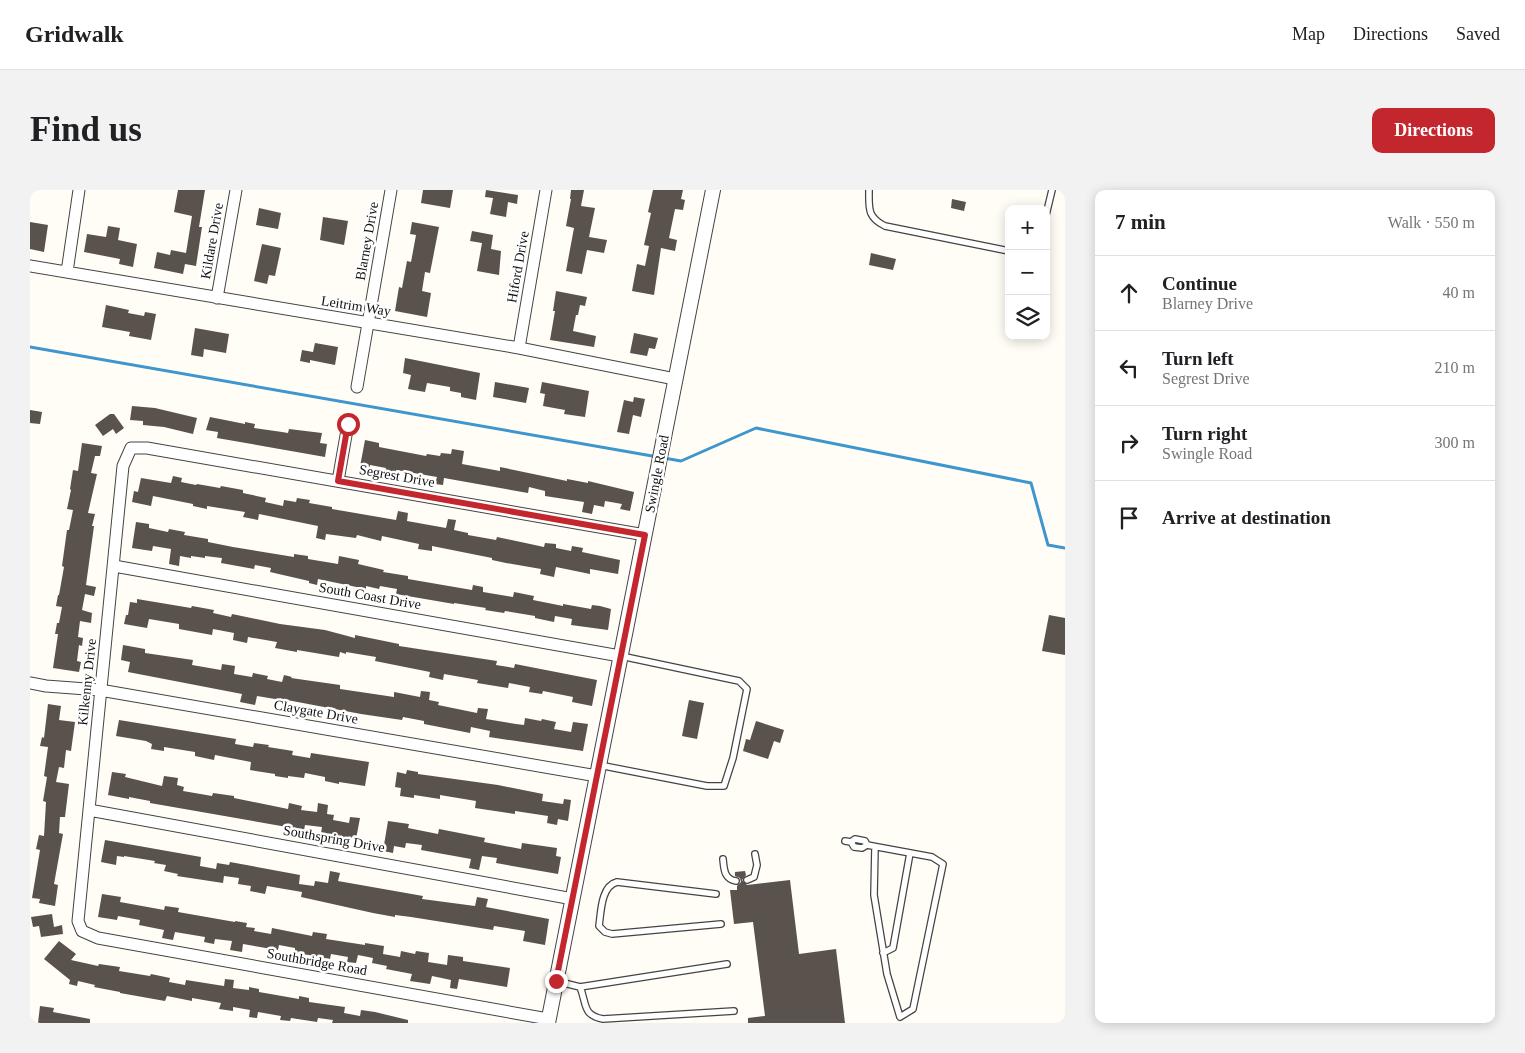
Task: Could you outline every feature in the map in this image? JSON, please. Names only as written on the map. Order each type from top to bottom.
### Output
[{"type":"street","points":[[66,272],[79,190]]},
{"type":"street","name":"Kildare Drive","points":[[217,298],[236,190]]},
{"type":"street","name":"Blarney Drive","points":[[357,387],[391,190]]},
{"type":"street","name":"Hiford Drive","points":[[519,348],[546,190]]},
{"type":"street","name":"Swingle Road","points":[[548,1021],[713,190]]},
{"type":"street","name":"Leitrim Way","points":[[30,266],[519,348],[676,379]]},
{"type":"street","points":[[338,481],[348,424]]},
{"type":"street","name":"Kilkenny Drive","points":[[82,931],[78,921],[123,466],[131,448],[142,448]]},
{"type":"street","name":"Segrest Drive","points":[[142,448],[645,535]]},
{"type":"street","name":"South Coast Drive","points":[[114,566],[620,656]]},
{"type":"street","name":"Claygate Drive","points":[[30,683],[100,690],[598,771]]},
{"type":"street","name":"Southspring Drive","points":[[90,810],[573,899]]},
{"type":"street","name":"Southbridge Road","points":[[82,931],[98,938],[548,1021]]},
{"type":"lane","points":[[869,190],[869,212],[875,222],[885,226],[1005,250]]},
{"type":"lane","points":[[1048,205],[1052,190]]},
{"type":"lane","points":[[598,771],[707,786],[724,786],[733,758],[747,688],[739,681],[620,656]]},
{"type":"lane","points":[[848,842],[854,847],[862,848],[867,845],[932,856],[943,864],[913,1009],[900,1017],[887,974],[874,895],[875,847]]},
{"type":"lane","points":[[883,953],[893,948],[910,853]]},
{"type":"lane","points":[[746,880],[754,877],[757,871],[755,854]]},
{"type":"lane","points":[[722,859],[725,873],[731,880],[736,881]]},
{"type":"lane","points":[[716,894],[617,882],[612,883],[606,889],[599,926],[605,932],[612,934],[721,924]]},
{"type":"lane","points":[[556,981],[580,987],[727,964]]},
{"type":"lane","points":[[580,987],[587,1012],[591,1016],[604,1019],[734,1011]]},
{"type":"building","points":[[178,190],[205,190],[199,227],[202,227],[196,266],[185,264],[183,274],[154,268],[157,252],[170,255],[171,250],[186,253],[192,216],[174,212]]},
{"type":"building","points":[[423,190],[453,190],[450,208],[421,203]]},
{"type":"building","points":[[486,190],[518,195],[517,204],[508,202],[506,217],[490,214],[493,198],[485,197]]},
{"type":"building","points":[[571,190],[584,190],[581,206],[595,208],[589,237],[607,240],[604,253],[587,250],[582,274],[566,271],[574,228],[566,226]]},
{"type":"building","points":[[653,190],[683,190],[681,199],[685,200],[683,210],[675,209],[669,238],[677,240],[675,251],[661,248],[654,295],[632,291],[637,264],[645,266],[649,246],[644,245],[651,213],[648,212]]},
{"type":"building","points":[[952,199],[966,202],[964,211],[951,208]]},
{"type":"building","points":[[259,208],[281,213],[278,229],[256,225]]},
{"type":"building","points":[[323,217],[348,221],[344,245],[320,240]]},
{"type":"building","points":[[30,222],[48,225],[44,252],[30,249]]},
{"type":"building","points":[[412,222],[439,227],[430,273],[425,272],[422,291],[431,293],[427,317],[395,311],[399,287],[402,288],[407,261],[411,262],[416,235],[410,234]]},
{"type":"building","points":[[108,226],[120,228],[118,240],[137,244],[133,267],[119,264],[120,259],[84,252],[87,234],[106,237]]},
{"type":"building","points":[[472,231],[493,235],[491,249],[501,251],[499,275],[477,271],[482,243],[470,241]]},
{"type":"building","points":[[262,244],[281,248],[275,276],[269,275],[267,284],[254,281]]},
{"type":"building","points":[[871,253],[896,259],[893,270],[869,265]]},
{"type":"building","points":[[556,291],[587,297],[585,306],[580,305],[573,331],[596,336],[594,347],[550,340]]},
{"type":"building","points":[[106,305],[129,310],[128,313],[144,316],[145,312],[156,314],[151,340],[129,336],[130,332],[102,327]]},
{"type":"building","points":[[195,328],[229,334],[226,353],[204,349],[203,357],[191,355]]},
{"type":"building","points":[[634,333],[658,338],[655,349],[649,348],[647,356],[630,353]]},
{"type":"building","points":[[315,343],[338,347],[335,365],[310,360],[310,363],[300,361],[302,350],[313,352]]},
{"type":"building","points":[[405,358],[480,373],[476,400],[461,397],[461,393],[450,391],[450,387],[427,383],[425,392],[408,389],[411,375],[403,373]]},
{"type":"building","points":[[495,382],[529,388],[526,403],[493,397]]},
{"type":"building","points":[[542,382],[589,391],[585,417],[564,414],[565,410],[543,406],[545,394],[540,393]]},
{"type":"building","points":[[634,397],[645,399],[641,417],[633,415],[629,434],[617,432],[624,400],[633,402]]},
{"type":"building","points":[[132,406],[155,408],[197,418],[193,434],[164,427],[143,425],[143,421],[130,420]]},
{"type":"building","points":[[30,410],[42,412],[40,424],[30,423]]},
{"type":"building","points":[[110,414],[114,414],[124,428],[116,434],[113,429],[103,436],[95,425]]},
{"type":"building","points":[[210,417],[245,424],[245,422],[255,424],[254,428],[288,433],[289,429],[322,433],[320,443],[327,444],[325,457],[217,438],[218,432],[206,430]]},
{"type":"building","points":[[365,440],[379,443],[379,447],[426,456],[427,454],[440,456],[441,453],[451,454],[452,449],[464,451],[462,464],[500,471],[500,467],[567,481],[567,479],[588,483],[588,481],[634,492],[630,511],[620,509],[622,504],[605,501],[604,507],[594,505],[592,514],[582,512],[584,502],[545,496],[545,491],[529,487],[528,493],[444,478],[443,485],[435,484],[437,477],[396,470],[395,476],[385,474],[386,468],[370,465],[369,474],[359,472]]},
{"type":"building","points":[[82,443],[102,446],[100,456],[95,456],[91,473],[97,474],[88,513],[95,514],[86,585],[96,587],[94,596],[85,594],[82,610],[92,613],[91,623],[80,621],[78,637],[83,638],[82,646],[79,645],[77,661],[81,662],[79,672],[53,668],[58,634],[55,634],[62,607],[56,606],[64,567],[62,566],[67,530],[69,530],[73,510],[67,509],[73,470],[78,471]]},
{"type":"building","points":[[173,476],[182,478],[181,482],[196,485],[220,488],[221,486],[243,490],[243,493],[266,498],[265,502],[283,506],[284,500],[296,502],[297,498],[310,500],[309,503],[332,507],[332,509],[396,520],[398,511],[408,513],[407,521],[446,528],[448,519],[456,520],[454,530],[468,533],[468,535],[496,540],[497,537],[544,547],[545,543],[556,544],[556,548],[571,551],[572,546],[583,548],[582,552],[620,560],[618,574],[590,569],[590,574],[556,567],[554,577],[540,574],[541,569],[432,546],[432,551],[418,549],[419,544],[382,536],[381,541],[357,535],[356,538],[326,534],[325,540],[316,538],[318,526],[259,514],[258,520],[243,517],[245,512],[207,506],[207,509],[193,506],[193,504],[153,496],[151,506],[132,502],[134,491],[138,492],[141,478],[171,483]]},
{"type":"building","points":[[136,522],[149,524],[149,528],[168,532],[169,529],[185,532],[184,535],[208,539],[208,542],[233,547],[294,557],[294,554],[308,556],[308,559],[338,564],[339,556],[359,560],[358,564],[384,570],[383,572],[408,576],[408,579],[472,590],[473,585],[483,587],[483,592],[513,597],[514,592],[534,596],[533,600],[563,606],[563,604],[591,609],[592,605],[600,606],[611,609],[608,630],[571,625],[572,619],[555,616],[554,622],[535,618],[535,616],[485,610],[486,608],[396,594],[397,589],[380,586],[379,589],[366,586],[366,589],[318,579],[317,585],[309,583],[309,581],[270,572],[271,568],[255,565],[254,569],[221,563],[222,558],[180,556],[179,566],[169,564],[171,549],[153,546],[152,551],[132,548]]},
{"type":"building","points":[[137,599],[191,608],[192,606],[214,610],[213,613],[231,617],[232,614],[280,624],[325,630],[355,638],[355,635],[399,644],[399,646],[497,661],[496,665],[514,668],[515,664],[597,680],[592,706],[572,702],[573,697],[543,691],[542,694],[529,692],[530,687],[509,683],[508,688],[477,683],[478,680],[444,674],[443,680],[429,677],[430,672],[375,661],[376,657],[346,652],[346,654],[340,652],[339,657],[297,650],[297,652],[275,648],[277,642],[248,637],[247,643],[233,640],[234,633],[213,629],[212,635],[179,629],[179,624],[149,619],[147,628],[124,624],[130,602],[137,603]]},
{"type":"building","points":[[1049,615],[1065,618],[1065,655],[1042,651]]},
{"type":"building","points":[[123,645],[145,649],[145,653],[193,660],[192,665],[221,670],[222,664],[235,666],[234,674],[252,677],[253,673],[268,676],[267,679],[282,682],[284,675],[291,678],[340,685],[340,689],[394,697],[394,692],[420,697],[421,691],[430,692],[429,700],[439,702],[438,705],[477,713],[478,708],[488,709],[486,719],[524,725],[525,718],[541,721],[542,719],[556,722],[554,729],[571,732],[573,722],[588,724],[583,751],[489,737],[490,731],[471,727],[470,733],[424,724],[424,721],[403,717],[402,720],[361,714],[287,700],[257,696],[255,705],[240,702],[242,694],[128,672],[130,662],[121,660]]},
{"type":"building","points":[[689,700],[704,703],[697,739],[682,736]]},
{"type":"building","points":[[48,704],[61,706],[59,720],[75,722],[71,751],[66,750],[64,768],[59,767],[56,782],[69,784],[65,817],[60,817],[59,833],[63,834],[54,884],[58,885],[55,906],[39,903],[40,899],[32,898],[40,850],[36,849],[39,835],[44,836],[46,802],[43,801],[47,777],[44,776],[48,747],[40,746],[42,737],[44,738]]},
{"type":"building","points":[[119,720],[236,739],[235,744],[253,747],[254,743],[269,745],[268,747],[293,751],[292,755],[310,758],[311,753],[369,762],[365,786],[325,781],[325,777],[305,773],[304,778],[275,776],[275,774],[250,770],[251,762],[215,755],[214,760],[195,756],[195,752],[164,747],[164,751],[151,749],[152,744],[146,741],[116,736]]},
{"type":"building","points":[[756,721],[784,730],[780,743],[774,741],[768,759],[743,751],[746,739],[750,740]]},
{"type":"building","points":[[407,770],[418,772],[418,774],[498,785],[543,794],[542,801],[563,804],[564,799],[571,800],[568,821],[558,819],[557,825],[547,823],[548,816],[515,811],[515,814],[475,808],[476,801],[440,795],[440,799],[414,795],[414,798],[400,796],[401,788],[395,787],[397,772],[406,774]]},
{"type":"building","points":[[112,772],[126,774],[125,777],[162,786],[164,776],[178,778],[177,785],[184,787],[183,791],[212,796],[213,793],[234,796],[234,798],[288,809],[289,803],[302,806],[301,810],[317,812],[318,803],[328,805],[327,814],[334,815],[333,820],[349,823],[350,817],[360,818],[356,839],[321,833],[322,827],[305,825],[304,830],[150,803],[150,801],[129,797],[129,799],[108,795]]},
{"type":"building","points":[[388,821],[409,824],[408,828],[438,834],[439,829],[485,838],[484,842],[521,849],[522,843],[557,848],[556,856],[561,857],[558,874],[496,863],[497,858],[482,856],[479,870],[469,868],[471,859],[421,850],[422,845],[406,843],[405,848],[394,846],[393,853],[383,851]]},
{"type":"building","points":[[105,840],[201,857],[200,866],[216,869],[217,863],[229,865],[230,862],[300,875],[299,884],[314,886],[315,881],[328,883],[330,871],[340,873],[338,881],[423,896],[422,899],[475,906],[477,897],[488,899],[486,907],[549,919],[545,945],[523,941],[525,931],[494,926],[493,930],[411,917],[395,915],[395,917],[301,897],[302,892],[267,886],[265,894],[250,891],[251,886],[238,884],[239,878],[224,876],[223,883],[177,876],[178,874],[164,871],[166,865],[154,863],[155,861],[117,856],[116,865],[101,862]]},
{"type":"building","points":[[745,871],[746,875],[742,880],[747,885],[790,880],[799,954],[836,949],[845,1023],[748,1023],[748,1018],[765,1016],[753,922],[734,924],[730,890],[737,890],[737,886],[741,882],[740,878],[735,876],[735,872]]},
{"type":"building","points":[[102,894],[121,897],[120,902],[164,910],[165,906],[179,908],[178,912],[247,923],[246,927],[255,928],[254,931],[271,934],[272,928],[312,936],[313,932],[327,934],[326,939],[384,946],[383,954],[400,957],[401,951],[415,954],[416,951],[429,953],[428,962],[447,965],[448,955],[463,957],[463,961],[510,968],[507,987],[459,979],[457,989],[450,988],[451,980],[432,976],[430,984],[410,981],[412,974],[386,969],[387,966],[372,963],[373,958],[358,955],[356,963],[347,962],[348,957],[331,954],[330,959],[295,953],[295,948],[279,945],[278,950],[243,944],[242,952],[230,950],[232,941],[215,939],[214,944],[204,942],[205,937],[175,932],[173,940],[162,938],[164,930],[139,925],[140,920],[118,916],[117,920],[98,917]]},
{"type":"building","points":[[52,914],[54,927],[62,925],[63,934],[41,937],[39,926],[33,927],[31,917]]},
{"type":"building","points":[[59,941],[76,954],[71,960],[98,966],[99,964],[120,967],[119,971],[170,978],[169,982],[185,985],[186,980],[224,986],[225,979],[234,980],[233,988],[249,990],[249,987],[259,989],[259,992],[299,999],[299,996],[309,998],[309,1002],[345,1007],[344,1013],[360,1016],[361,1010],[375,1012],[408,1020],[408,1023],[332,1023],[333,1020],[318,1018],[317,1022],[291,1018],[290,1021],[280,1020],[281,1016],[258,1012],[257,1018],[249,1017],[250,1010],[233,1007],[233,1011],[219,1009],[221,1003],[192,998],[192,1001],[167,996],[165,1001],[120,993],[78,981],[77,986],[69,984],[70,980],[44,959]]},
{"type":"building","points":[[40,1006],[54,1008],[53,1012],[90,1019],[90,1023],[38,1023]]},
{"type":"waterway","points":[[30,347],[658,457]]},
{"type":"waterway","points":[[664,458],[681,461],[756,428],[1031,483],[1048,545],[1065,548]]},
{"type":"route","points":[[348,424],[338,481],[645,535],[556,981]]}]
